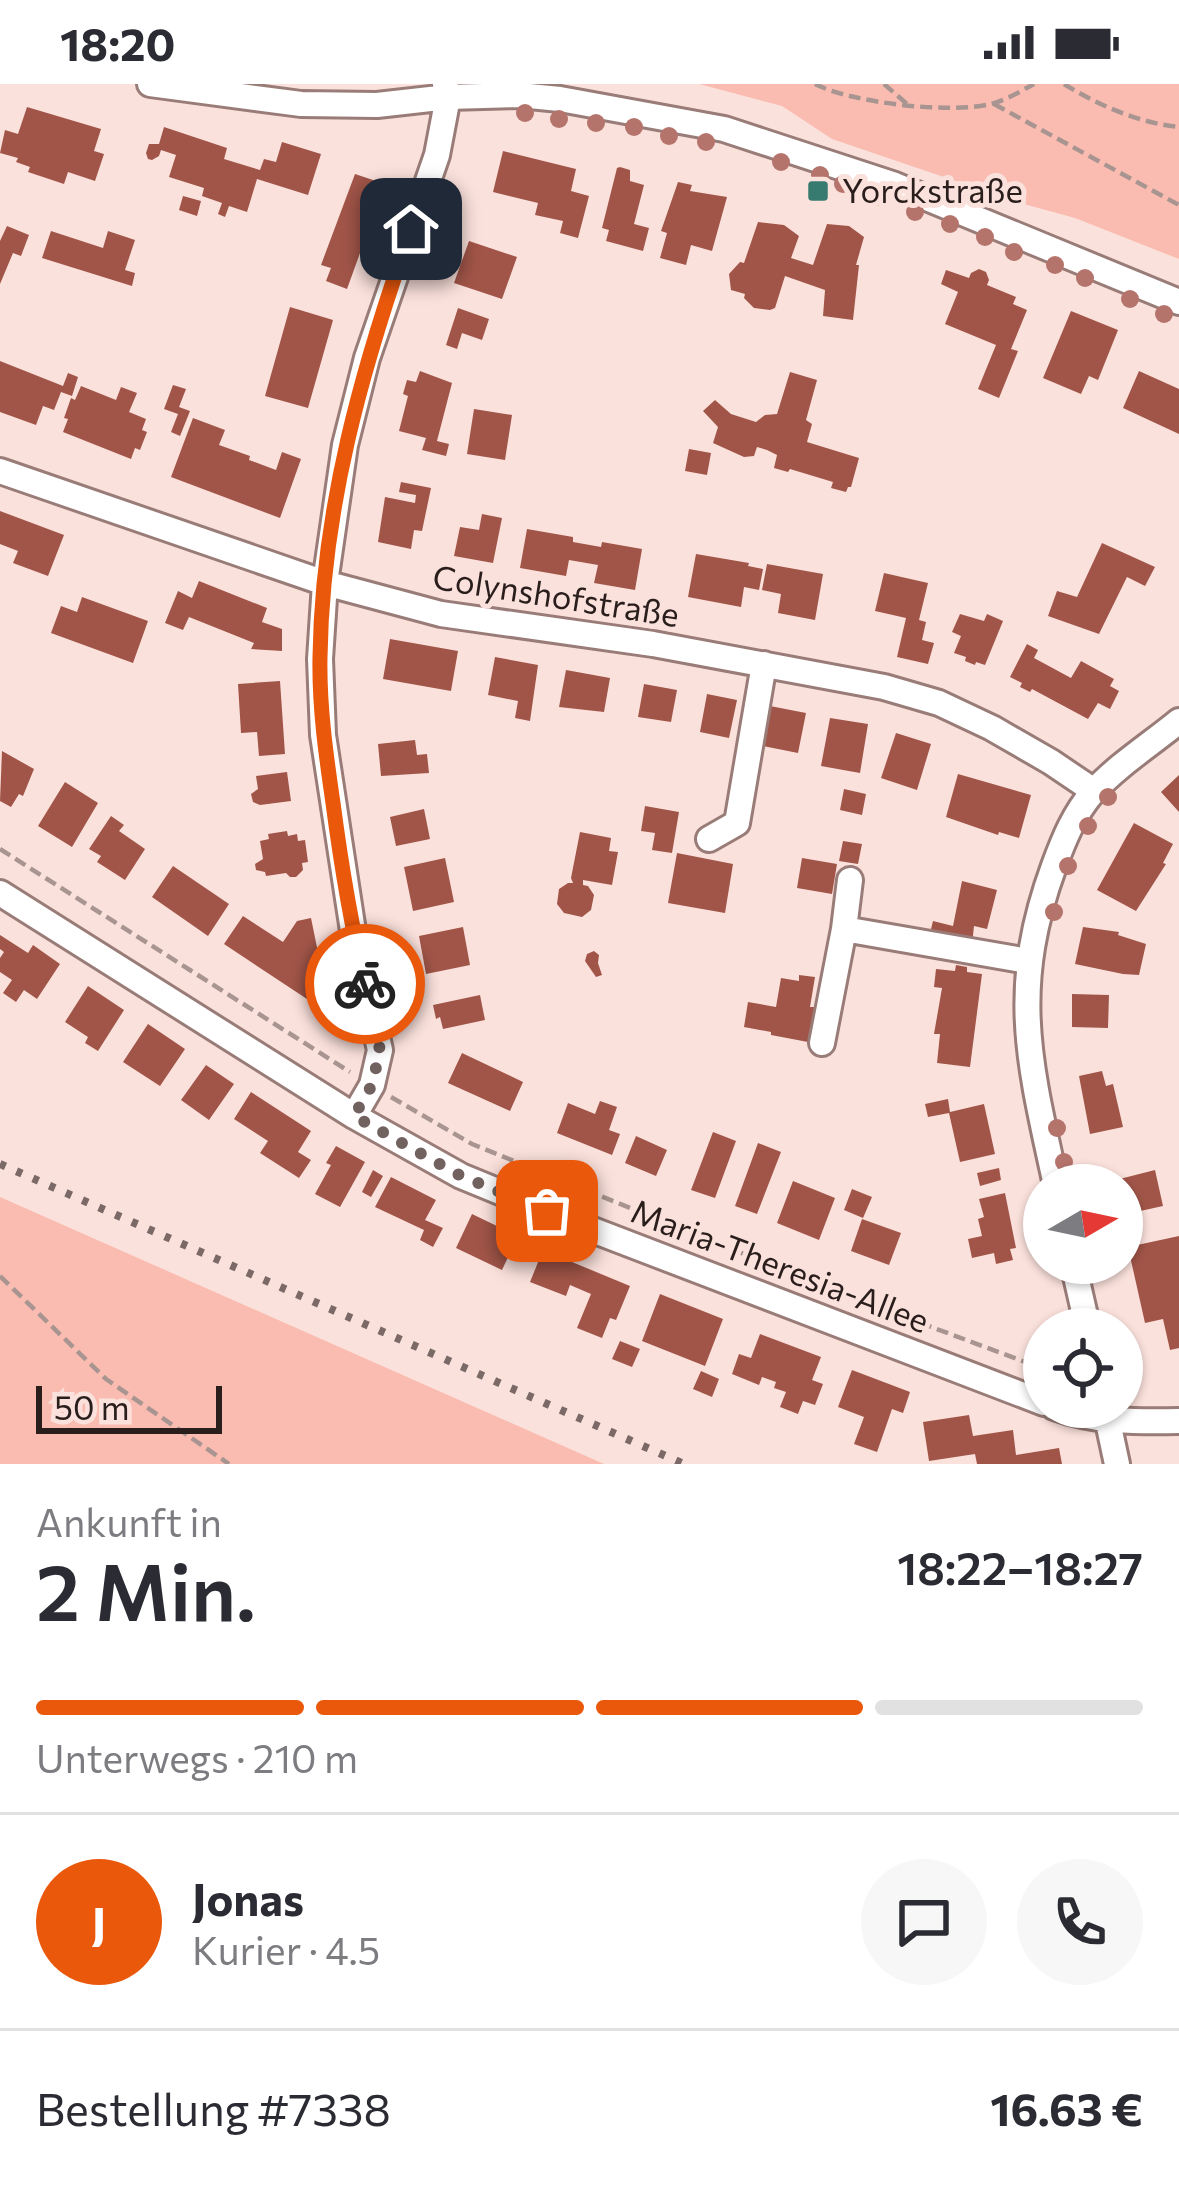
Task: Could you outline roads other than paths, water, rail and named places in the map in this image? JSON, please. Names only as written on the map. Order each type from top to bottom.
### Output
[{"type":"street","points":[[150,84],[301,104],[377,105],[447,91],[519,95],[724,129],[895,185],[1179,302]]},
{"type":"street","points":[[354,1116],[372,1085],[380,1050],[353,932],[323,735],[320,658],[325,583],[350,424],[373,340],[437,155],[447,91]]},
{"type":"street","name":"Colynshofstraße","points":[[0,471],[325,583],[441,614],[653,644],[884,687],[939,703],[1052,762],[1094,791]]},
{"type":"street","points":[[709,838],[736,823],[764,664]]},
{"type":"street","points":[[1052,1164],[1027,1044],[1025,998],[1028,962],[1045,892],[1065,836],[1094,791],[1179,721]]},
{"type":"street","points":[[822,1043],[850,880]]},
{"type":"street","name":"Maria-Theresia-Allee","points":[[0,893],[354,1116],[461,1176],[1023,1395]]},
{"type":"street","points":[[844,929],[1028,962]]},
{"type":"street","points":[[1143,1417],[1179,1421]]},
{"type":"street","points":[[1110,1428],[1118,1464]]},
{"type":"railway","points":[[0,1164],[684,1464]]},
{"type":"place","name":"Yorckstraße","points":[[818,191]]}]
